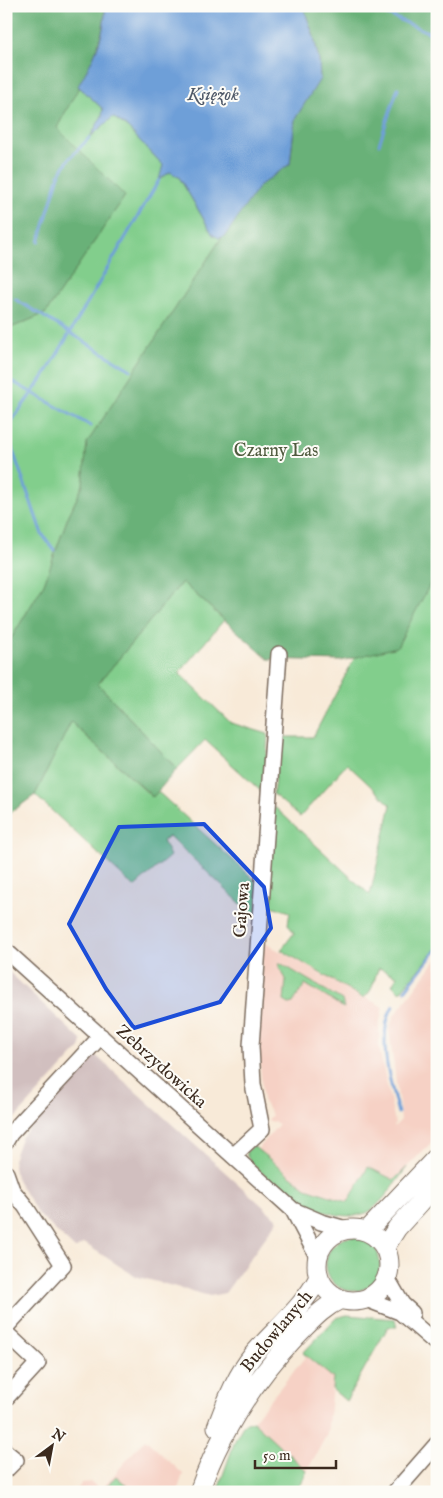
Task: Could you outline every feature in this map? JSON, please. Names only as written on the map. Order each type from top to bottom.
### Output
[{"type":"main road","points":[[367,1231],[437,1157]]},
{"type":"main road","points":[[385,1247],[398,1228],[437,1184]]},
{"type":"main road","points":[[346,1229],[367,1231],[378,1238],[385,1247],[389,1261],[387,1278],[377,1292],[366,1299],[352,1301],[341,1299],[326,1289],[319,1277],[317,1256],[322,1245],[330,1236],[346,1229]]},
{"type":"main road","name":"Budowlanych","points":[[206,1471],[212,1440],[238,1377],[256,1352],[302,1304],[319,1277]]},
{"type":"main road","name":"Budowlanych","points":[[198,1492],[226,1428],[263,1374],[320,1312],[341,1299]]},
{"type":"street","name":"Gajowa","points":[[233,1156],[262,1129],[253,1084],[251,1046],[279,654]]},
{"type":"street","name":"Zebrzydowicka","points":[[6,950],[293,1210],[321,1222],[346,1229]]},
{"type":"street","points":[[6,1141],[10,1134],[101,1036]]},
{"type":"street","points":[[6,1173],[12,1190],[25,1206],[63,1265],[6,1327]]},
{"type":"street","name":"Zebrzydowicka","points":[[293,1210],[317,1256]]},
{"type":"street","points":[[387,1278],[402,1304],[437,1332]]},
{"type":"street","points":[[366,1299],[400,1312],[437,1344]]},
{"type":"street","points":[[6,1333],[38,1363],[6,1398]]},
{"type":"street","points":[[395,1492],[437,1444]]},
{"type":"street","points":[[6,1452],[16,1460],[6,1470]]},
{"type":"highlighted area","points":[[204,824],[264,887],[271,928],[220,1002],[134,1028],[106,989],[69,924],[119,827]]},
{"type":"shaded area","points":[[263,942],[383,1007],[379,1025],[379,1048],[395,1122],[394,1127],[401,1120],[389,1029],[394,1016],[437,959],[437,1137],[394,1180],[353,1191],[349,1202],[306,1188],[258,1149],[279,1124],[268,1120],[272,1115],[263,1100],[258,1041]]},
{"type":"shaded area","points":[[6,969],[82,1041],[80,1048],[6,1128]]},
{"type":"shaded area","points":[[93,1053],[278,1220],[225,1293],[210,1296],[135,1276],[84,1243],[75,1249],[38,1214],[16,1178],[13,1160],[21,1138]]},
{"type":"shaded area","points":[[306,1356],[333,1378],[327,1434],[307,1471],[253,1421]]},
{"type":"shaded area","points":[[145,1439],[183,1474],[177,1492],[75,1492],[82,1483],[91,1482],[101,1490]]},
{"type":"green space","points":[[6,6],[105,6],[104,22],[95,53],[57,128],[125,196],[46,313],[6,330]]},
{"type":"green space","name":"Czarny Las","points":[[303,6],[437,6],[437,571],[397,647],[341,661],[268,659],[182,582],[98,684],[177,769],[153,797],[71,722],[35,795],[6,816],[6,655],[9,642],[44,584],[68,517],[83,485],[87,443],[222,237],[259,186],[290,164],[295,119],[320,78],[314,37]]},
{"type":"green space","points":[[78,86],[103,109],[102,116],[91,136],[113,117],[126,126],[163,165],[160,179],[170,172],[179,177],[213,235],[222,237],[87,443],[83,485],[68,517],[44,584],[9,642],[6,655],[6,330],[46,313],[125,196],[57,128]]},
{"type":"green space","points":[[437,570],[437,947],[400,992],[392,985],[397,976],[379,968],[372,988],[363,998],[281,950],[294,933],[288,924],[290,912],[269,905],[263,942],[272,809],[276,808],[370,895],[391,805],[347,764],[300,817],[273,794],[280,737],[313,737],[355,657],[397,647]]},
{"type":"green space","points":[[182,582],[224,620],[179,673],[231,723],[268,734],[264,794],[205,740],[177,769],[98,684]]},
{"type":"green space","points":[[71,722],[152,797],[157,791],[259,884],[256,918],[169,836],[163,841],[170,856],[134,887],[35,795]]},
{"type":"green space","points":[[280,963],[342,1000],[344,1008],[305,984],[293,1003],[289,1004],[284,1001],[286,979],[279,967]]},
{"type":"green space","points":[[253,1146],[306,1188],[348,1202],[368,1167],[394,1180],[407,1167],[371,1210],[353,1216],[340,1215],[327,1212],[301,1201],[268,1178],[254,1166],[247,1156],[246,1152]]},
{"type":"green space","points":[[353,1237],[372,1245],[380,1264],[372,1283],[353,1291],[334,1283],[326,1264],[334,1245]]},
{"type":"green space","points":[[347,1315],[395,1319],[397,1327],[388,1327],[346,1401],[332,1389],[333,1378],[303,1353],[336,1318]]},
{"type":"green space","points":[[253,1421],[307,1471],[297,1492],[217,1492],[236,1438],[244,1424]]},
{"type":"green space","points":[[116,1476],[134,1492],[104,1492],[103,1490]]},
{"type":"water","name":"Księżok","points":[[105,6],[303,6],[314,37],[319,61],[320,79],[295,119],[290,164],[259,186],[225,236],[219,238],[213,235],[179,177],[170,172],[159,180],[163,165],[126,126],[113,117],[90,137],[102,116],[103,109],[78,86],[101,38]]},
{"type":"waterway","points":[[368,6],[437,36]]},
{"type":"waterway","points":[[379,144],[398,88]]},
{"type":"waterway","points":[[39,242],[59,175],[69,159],[90,137]]},
{"type":"waterway","points":[[6,429],[47,372],[159,180]]},
{"type":"waterway","points":[[15,299],[131,370]]},
{"type":"waterway","points":[[6,378],[91,426]]},
{"type":"waterway","points":[[6,431],[42,534],[55,551]]},
{"type":"waterway","points":[[405,990],[437,949]]},
{"type":"waterway","points":[[393,1006],[385,1031],[385,1045],[388,1073],[398,1113]]}]
